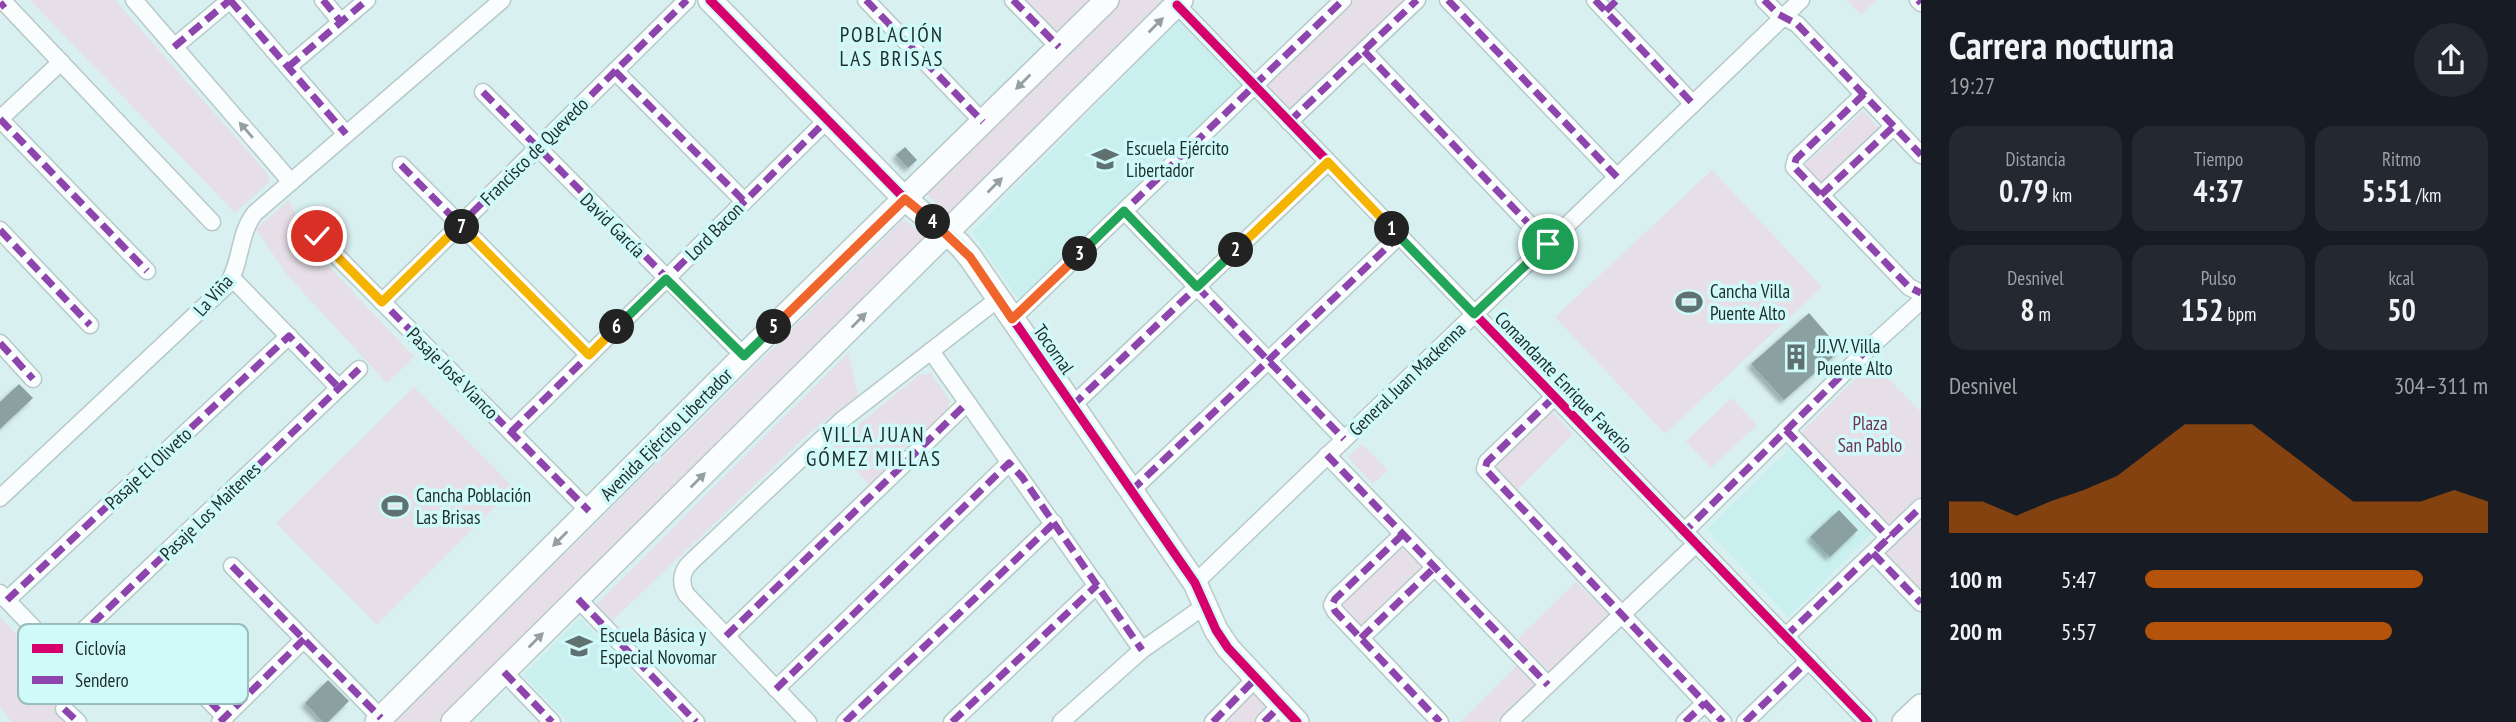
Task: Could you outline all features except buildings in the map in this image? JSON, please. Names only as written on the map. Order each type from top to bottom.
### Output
[{"type":"main road","name":"Avenida Ejército Libertador","points":[[379,720],[744,356],[1107,0]]},
{"type":"main road","name":"Tocornal","points":[[713,1],[905,199],[970,257],[1195,583],[1222,639],[1297,722]]},
{"type":"main road","points":[[453,722],[1179,2]]},
{"type":"street","points":[[134,0],[291,182]]},
{"type":"street","points":[[174,47],[230,0],[346,134]]},
{"type":"street","points":[[323,0],[341,22]]},
{"type":"street","points":[[288,67],[367,0]]},
{"type":"street","name":"La Viña","points":[[0,498],[221,291],[232,278],[250,219],[502,0]]},
{"type":"street","name":"Francisco de Quevedo","points":[[382,302],[687,0]]},
{"type":"street","points":[[866,0],[983,121]]},
{"type":"street","points":[[1013,0],[1059,47]]},
{"type":"street","points":[[1012,319],[1343,0]]},
{"type":"street","points":[[1289,122],[1417,0]]},
{"type":"street","points":[[1448,0],[1617,177]]},
{"type":"street","points":[[1764,0],[1778,14],[1797,24],[1921,155]]},
{"type":"street","name":"General Juan Mackenna","points":[[1195,583],[1801,0]]},
{"type":"street","name":"Comandante Enrique Faverio","points":[[1179,2],[1254,86],[1868,722]]},
{"type":"street","points":[[2,3],[212,222]]},
{"type":"street","points":[[1606,4],[1693,104]]},
{"type":"street","points":[[1364,51],[1548,244]]},
{"type":"street","points":[[61,62],[0,119],[147,271]]},
{"type":"street","points":[[615,71],[744,201]]},
{"type":"street","name":"David García","points":[[483,92],[744,356]]},
{"type":"street","points":[[1864,94],[1794,164],[1796,170],[1909,287],[1921,293]]},
{"type":"street","name":"Lord Bacon","points":[[511,432],[827,120]]},
{"type":"street","points":[[1821,195],[1894,126]]},
{"type":"street","points":[[1072,406],[1328,162]]},
{"type":"street","points":[[401,165],[589,355]]},
{"type":"street","points":[[1124,211],[1344,439]]},
{"type":"street","points":[[0,230],[90,324]]},
{"type":"street","name":"Pasaje José Vianco","points":[[317,236],[589,510]]},
{"type":"street","points":[[1131,491],[1399,236]]},
{"type":"street","points":[[232,278],[339,388]]},
{"type":"street","points":[[808,722],[686,594],[682,579],[686,567],[863,403],[998,299]]},
{"type":"street","points":[[1684,532],[1868,349],[1921,301]]},
{"type":"street","name":"Pasaje El Oliveto","points":[[3,596],[289,336]]},
{"type":"street","points":[[0,343],[33,379]]},
{"type":"street","points":[[931,351],[1142,650]]},
{"type":"street","name":"Pasaje Los Maitenes","points":[[91,624],[359,369]]},
{"type":"street","points":[[1554,397],[1485,467],[1487,472],[1723,722]]},
{"type":"street","points":[[726,636],[967,403]]},
{"type":"street","points":[[1786,430],[1889,538]]},
{"type":"street","points":[[1328,455],[1548,685]]},
{"type":"street","points":[[776,689],[1009,463]]},
{"type":"street","points":[[1786,637],[1919,512]]},
{"type":"street","points":[[845,722],[1054,523]]},
{"type":"street","points":[[1403,534],[1335,599],[1332,605],[1440,722]]},
{"type":"street","points":[[1509,722],[1696,544]]},
{"type":"street","points":[[1873,553],[1921,603]]},
{"type":"street","points":[[232,566],[379,720]]},
{"type":"street","points":[[1361,638],[1435,567]]},
{"type":"street","points":[[952,722],[1097,585]]},
{"type":"street","name":"Pasaje Los Maitenes","points":[[3,596],[30,624]]},
{"type":"street","points":[[578,599],[695,722]]},
{"type":"street","points":[[1061,722],[1142,650],[1206,605]]},
{"type":"street","points":[[248,694],[303,639]]},
{"type":"street","points":[[1745,722],[1809,660]]},
{"type":"street","points":[[504,671],[552,722]]},
{"type":"street","points":[[1213,722],[1256,678]]},
{"type":"street","points":[[1685,722],[1705,703]]},
{"type":"street","points":[[209,704],[223,719],[238,704]]},
{"type":"street","points":[[1264,722],[1281,705]]},
{"type":"street","points":[[64,709],[78,722]]},
{"type":"shaded area","name":"Escuela Ejército Libertador","points":[[1178,20],[1241,85],[1019,300],[972,232]]},
{"type":"shaded area","points":[[1791,448],[1873,532],[1788,617],[1707,529]]},
{"type":"shaded area","name":"Escuela Básica y Especial Novomar","points":[[580,618],[679,722],[568,722],[523,675]]},
{"type":"green space","points":[[30,0],[115,0],[266,172],[270,179],[267,184],[235,213]]},
{"type":"green space","points":[[1024,0],[1094,0],[1062,31],[1056,31]]},
{"type":"green space","points":[[1120,0],[1172,0],[953,217],[926,194]]},
{"type":"green space","points":[[1351,0],[1409,0],[1295,110],[1286,109],[1264,84]]},
{"type":"green space","points":[[1846,0],[1877,0],[1861,15]]},
{"type":"green space","points":[[1863,111],[1881,130],[1821,185],[1804,166]]},
{"type":"green space","name":"Cancha Villa Puente Alto","points":[[1712,170],[1822,287],[1665,434],[1555,317]]},
{"type":"green space","points":[[289,200],[310,246],[414,357],[387,383],[288,276],[256,229]]},
{"type":"green space","points":[[904,219],[929,242],[441,722],[395,722]]},
{"type":"green space","points":[[848,353],[858,395],[807,435],[612,621],[596,605]]},
{"type":"green space","name":"Plaza San Pablo","points":[[1872,362],[1921,412],[1921,500],[1909,512],[1921,525],[1921,600],[1879,557],[1898,538],[1801,433]]},
{"type":"green space","name":"VILLA JUAN GÓMEZ MILLAS","points":[[931,373],[950,401],[948,411],[869,484],[833,446],[919,375]]},
{"type":"green space","name":"Cancha Población Las Brisas","points":[[414,387],[514,488],[377,625],[276,523]]},
{"type":"green space","points":[[1732,398],[1757,425],[1711,468],[1686,441]]},
{"type":"green space","points":[[1550,409],[1573,434],[1516,491],[1492,464]]},
{"type":"green space","points":[[1362,444],[1388,470],[1373,484],[1348,457]]},
{"type":"green space","points":[[1403,541],[1424,565],[1361,627],[1338,603]]},
{"type":"green space","points":[[1576,582],[1611,617],[1550,672],[1518,639]]},
{"type":"green space","points":[[0,617],[18,636],[18,704],[54,704],[69,722],[12,722],[0,707]]},
{"type":"green space","points":[[1518,664],[1537,686],[1497,722],[1460,722]]},
{"type":"green space","points":[[1253,692],[1268,709],[1255,722],[1223,722]]},
{"type":"marked path","points":[[230,0],[346,134]]},
{"type":"marked path","points":[[174,47],[230,0]]},
{"type":"marked path","points":[[323,0],[341,22]]},
{"type":"marked path","points":[[288,67],[367,0]]},
{"type":"marked path","points":[[382,302],[687,0]]},
{"type":"marked path","points":[[866,0],[983,122]]},
{"type":"marked path","points":[[1013,0],[1059,47]]},
{"type":"marked path","points":[[1012,319],[1343,0]]},
{"type":"marked path","points":[[1289,122],[1417,0]]},
{"type":"marked path","points":[[1448,0],[1617,177]]},
{"type":"marked path","points":[[1595,0],[1693,104]]},
{"type":"marked path","points":[[1606,11],[1617,0]]},
{"type":"marked path","points":[[1764,0],[1778,14],[1797,24],[1921,155]]},
{"type":"marked path","points":[[1918,0],[1921,3]]},
{"type":"marked path","points":[[0,7],[5,3]]},
{"type":"marked path","points":[[1364,51],[1548,244]]},
{"type":"marked path","points":[[615,71],[744,201]]},
{"type":"marked path","points":[[483,92],[744,356]]},
{"type":"marked path","points":[[1864,94],[1796,159],[1794,167],[1909,287],[1921,293]]},
{"type":"marked path","points":[[0,119],[147,271]]},
{"type":"marked path","points":[[511,432],[827,120]]},
{"type":"marked path","points":[[1821,195],[1894,126]]},
{"type":"marked path","points":[[1072,406],[1328,162]]},
{"type":"marked path","points":[[401,165],[589,355]]},
{"type":"marked path","points":[[1124,211],[1344,439]]},
{"type":"marked path","points":[[0,230],[90,325]]},
{"type":"marked path","points":[[317,236],[589,511]]},
{"type":"marked path","points":[[1131,491],[1399,236]]},
{"type":"marked path","points":[[7,600],[289,336],[339,388]]},
{"type":"marked path","points":[[0,343],[33,379]]},
{"type":"marked path","points":[[1682,529],[1684,532],[1868,349]]},
{"type":"marked path","points":[[92,624],[359,369]]},
{"type":"marked path","points":[[1554,397],[1487,462],[1485,469],[1723,722]]},
{"type":"marked path","points":[[726,636],[967,403]]},
{"type":"marked path","points":[[1786,430],[1889,538]]},
{"type":"marked path","points":[[1327,455],[1548,685]]},
{"type":"marked path","points":[[776,689],[1009,463],[1022,477],[1142,650]]},
{"type":"marked path","points":[[1785,637],[1921,507]]},
{"type":"marked path","points":[[845,722],[1054,523]]},
{"type":"marked path","points":[[1403,534],[1335,599],[1332,605],[1440,722]]},
{"type":"marked path","points":[[1873,553],[1921,603]]},
{"type":"marked path","points":[[232,566],[381,718]]},
{"type":"marked path","points":[[1361,638],[1435,567]]},
{"type":"marked path","points":[[952,722],[1097,585]]},
{"type":"marked path","points":[[578,599],[696,722]]},
{"type":"marked path","points":[[248,694],[304,639]]},
{"type":"marked path","points":[[1745,722],[1809,660]]},
{"type":"marked path","points":[[504,672],[552,722]]},
{"type":"marked path","points":[[1213,722],[1256,678]]},
{"type":"marked path","points":[[1685,722],[1705,703]]},
{"type":"marked path","points":[[212,704],[225,717]]},
{"type":"marked path","points":[[220,722],[238,704]]},
{"type":"marked path","points":[[1264,722],[1281,705]]},
{"type":"marked path","points":[[64,709],[78,722]]},
{"type":"cycle path","points":[[710,0],[905,199],[959,244],[970,257],[1195,583],[1216,630],[1228,648],[1297,722]]},
{"type":"cycle path","points":[[1177,5],[1868,722]]},
{"type":"place","name":"Escuela Ejército Libertador","points":[[1105,159]]},
{"type":"place","name":"Cancha Villa Puente Alto","points":[[1689,302]]},
{"type":"place","name":"JJ.VV. Villa Puente Alto","points":[[1796,357]]},
{"type":"place","name":"Cancha Población Las Brisas","points":[[395,506]]},
{"type":"place","name":"Escuela Básica y Especial Novomar","points":[[579,646]]},
{"type":"district","name":"POBLACIÓN LAS BRISAS","points":[[892,46]]},
{"type":"district","name":"VILLA JUAN GÓMEZ MILLAS","points":[[874,446]]},
{"type":"route","points":[[317,236],[382,302],[460,225],[589,355],[666,279],[744,356],[905,199],[959,244],[1012,319],[1124,211],[1197,287],[1328,162],[1474,314],[1548,244]]}]
